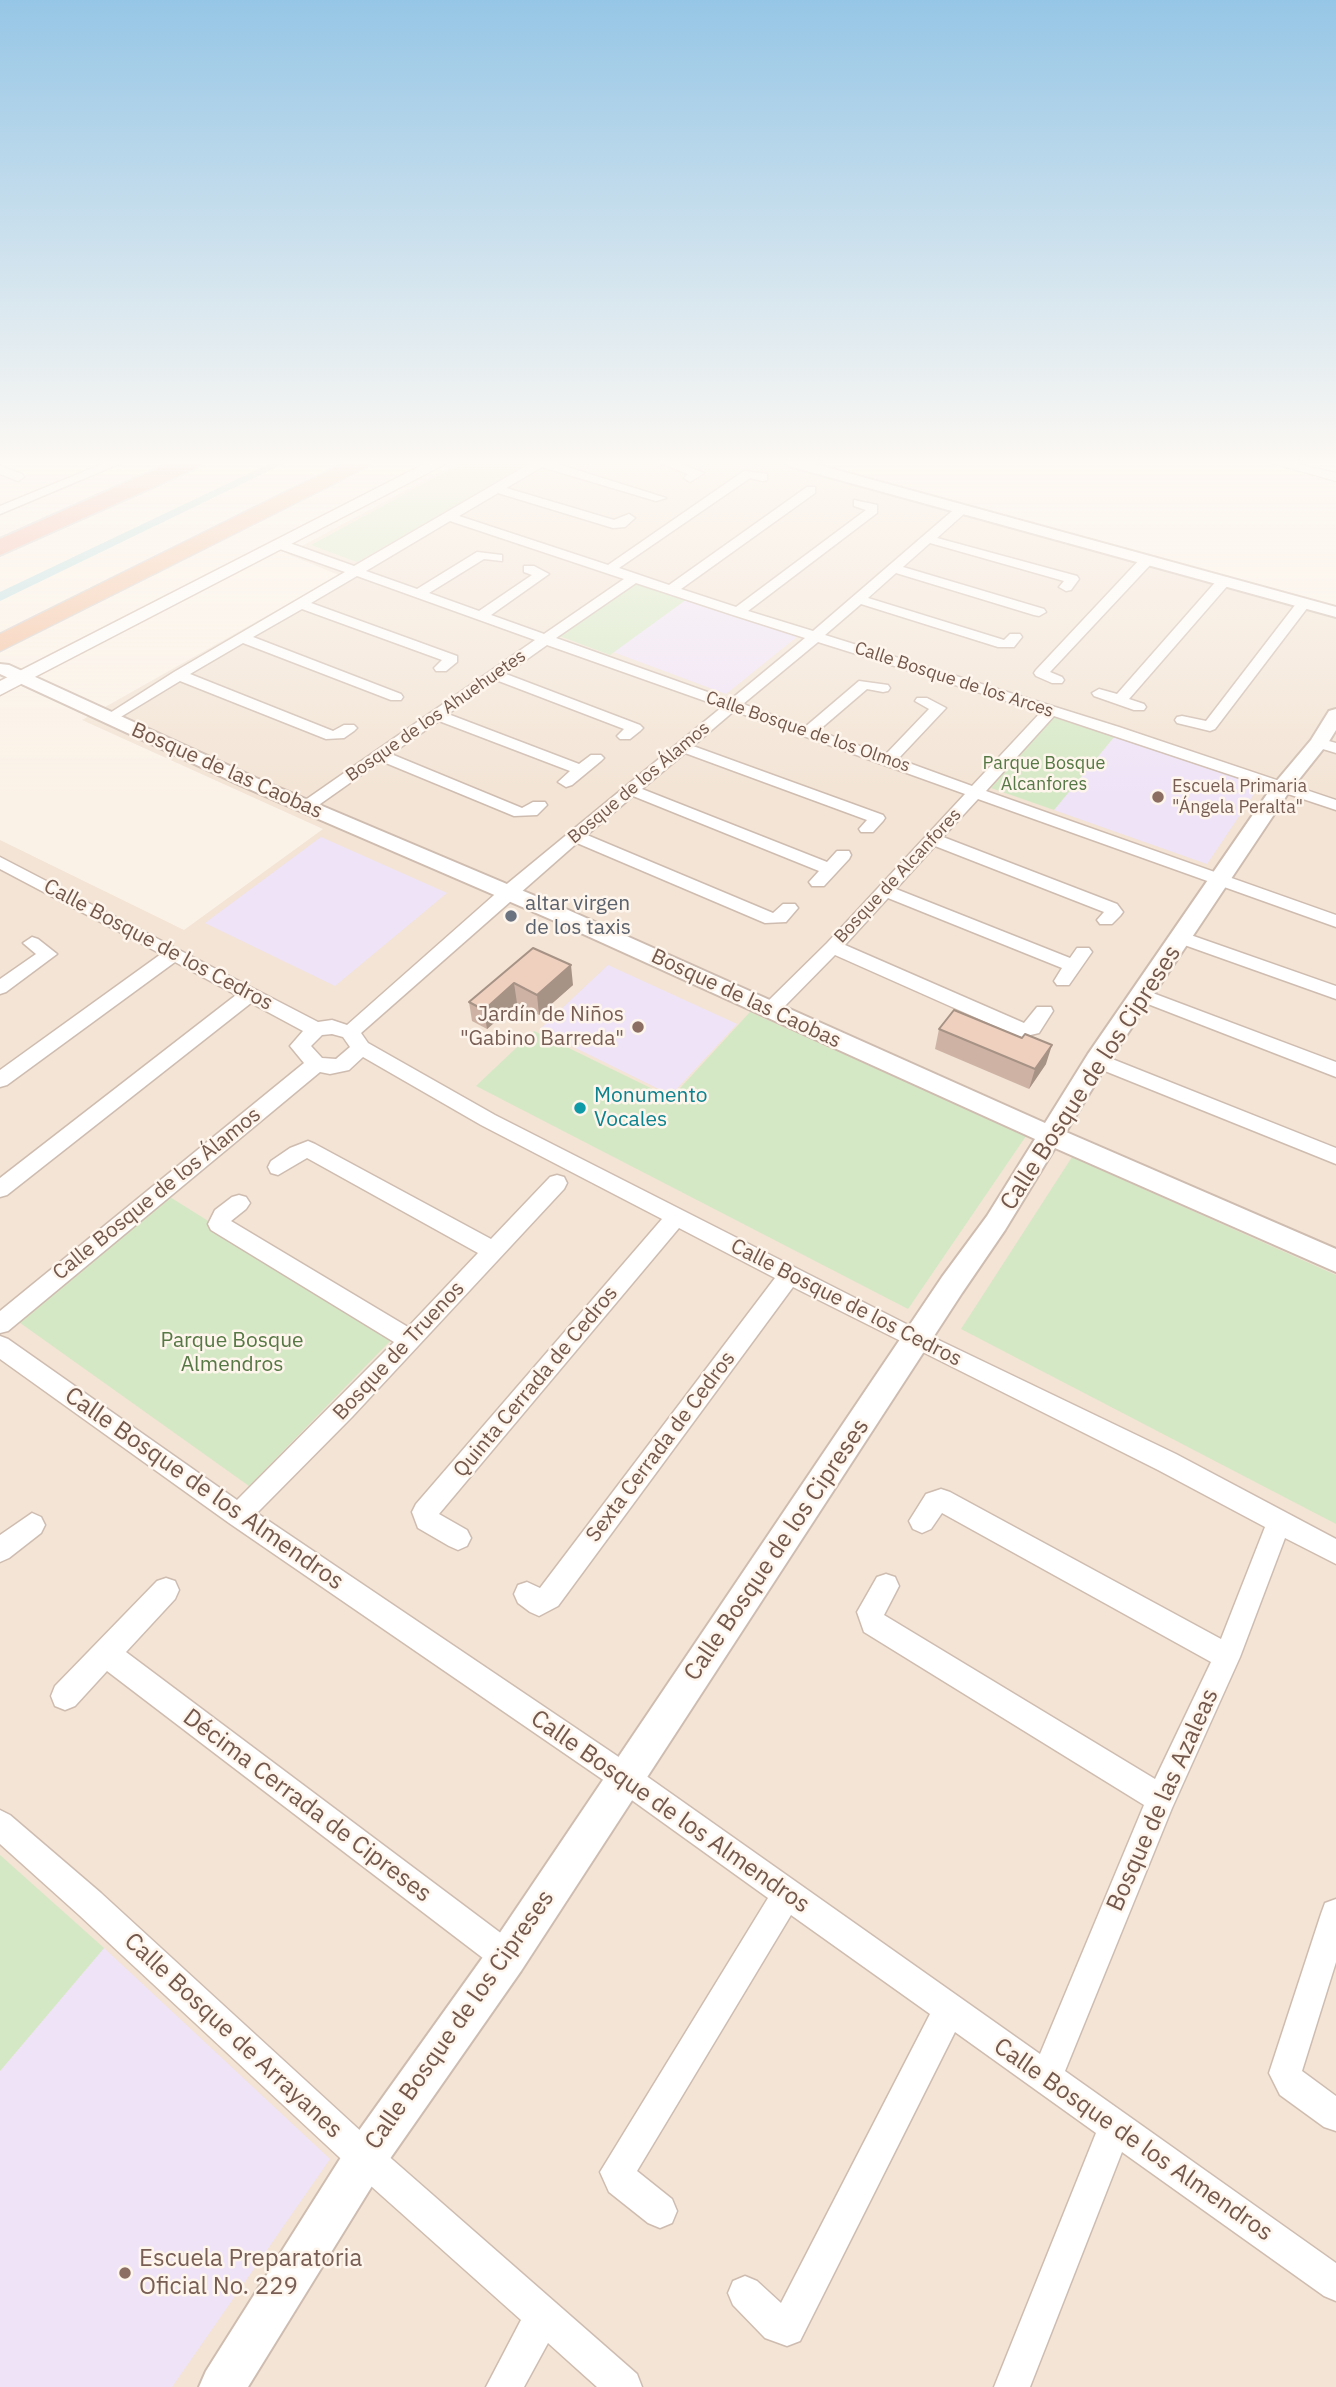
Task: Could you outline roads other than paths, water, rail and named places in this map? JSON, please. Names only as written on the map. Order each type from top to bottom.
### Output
[{"type":"highway","points":[[0,627],[106,574]]},
{"type":"highway","points":[[0,644],[138,574]]},
{"type":"main road","points":[[6,677],[199,574]]},
{"type":"main road","points":[[6,677],[217,574]]},
{"type":"street","points":[[110,718],[353,574]]},
{"type":"street","name":"Calle Bosque de los Olmos","points":[[364,574],[1335,918]]},
{"type":"street","points":[[418,594],[450,574]]},
{"type":"street","points":[[480,616],[541,574]]},
{"type":"street","name":"Calle Bosque de los Arces","points":[[627,574],[1051,710],[1336,805]]},
{"type":"street","points":[[672,589],[693,574]]},
{"type":"street","points":[[738,612],[788,574]]},
{"type":"street","name":"Bosque de los Álamos","points":[[355,1040],[508,892],[638,792],[682,747],[887,574]]},
{"type":"street","points":[[915,574],[1039,612]]},
{"type":"street","points":[[1055,574],[1072,579],[1066,587]]},
{"type":"street","points":[[1057,680],[1041,673],[1133,574]]},
{"type":"street","points":[[1200,574],[1336,612]]},
{"type":"street","name":"Bosque de los Ahuehuetes","points":[[307,806],[635,577]]},
{"type":"street","points":[[1120,700],[1224,581]]},
{"type":"street","points":[[858,600],[1003,645],[1009,644],[1015,637]]},
{"type":"street","points":[[1182,719],[1210,726],[1304,603]]},
{"type":"street","points":[[302,604],[452,659],[441,668]]},
{"type":"street","points":[[242,638],[396,697]]},
{"type":"street","points":[[179,675],[331,736],[339,735],[349,728]]},
{"type":"street","points":[[495,675],[635,728],[625,736]]},
{"type":"street","name":"Bosque de las Caobas","points":[[6,677],[110,718],[508,892],[1336,1261]]},
{"type":"street","points":[[807,732],[864,684],[883,688]]},
{"type":"street","points":[[383,707],[410,688]]},
{"type":"street","points":[[1099,693],[1139,707]]},
{"type":"street","points":[[888,761],[939,708],[922,701]]},
{"type":"street","name":"Bosque de Alcanfores","points":[[771,1009],[834,947],[883,890],[1051,710]]},
{"type":"street","points":[[438,715],[580,770]]},
{"type":"street","name":"Calle Bosque de los Cipreses","points":[[222,2387],[365,2158],[507,1957],[1052,1135],[1097,1060],[1281,788],[1327,746],[1336,715]]},
{"type":"street","points":[[682,747],[877,818],[867,829]]},
{"type":"street","points":[[379,755],[520,813],[531,812],[539,805]]},
{"type":"street","points":[[566,782],[596,758]]},
{"type":"street","points":[[638,792],[824,875],[843,855]]},
{"type":"street","points":[[580,838],[771,919],[780,918],[789,908]]},
{"type":"street","points":[[932,839],[1111,908],[1114,912],[1106,920]]},
{"type":"street","name":"Calle Bosque de los Cedros","points":[[0,862],[316,1029]]},
{"type":"street","points":[[883,890],[1073,966]]},
{"type":"street","points":[[1182,937],[1336,993]]},
{"type":"street","points":[[0,988],[48,954],[32,943]]},
{"type":"street","points":[[834,947],[1022,1030],[1032,1028],[1044,1011]]},
{"type":"street","points":[[0,1080],[175,953]]},
{"type":"street","points":[[0,1189],[251,993]]},
{"type":"street","points":[[1142,995],[1336,1070]]},
{"type":"street","points":[[332,1027],[355,1040],[342,1065],[330,1067],[316,1064],[300,1046],[316,1029],[332,1027]]},
{"type":"street","name":"Calle Bosque de los Cedros","points":[[355,1040],[488,1121],[916,1340],[1167,1462],[1336,1552]]},
{"type":"street","points":[[1097,1060],[1336,1156]]},
{"type":"street","name":"Calle Bosque de los Álamos","points":[[0,1324],[316,1064]]},
{"type":"street","points":[[278,1167],[297,1153],[308,1149],[492,1250]]},
{"type":"street","name":"Bosque de Truenos","points":[[238,1516],[410,1340],[557,1183]]},
{"type":"street","points":[[239,1203],[223,1216],[219,1224],[410,1340]]},
{"type":"street","name":"Quinta Cerrada de Cedros","points":[[458,1538],[427,1520],[425,1512],[676,1217]]},
{"type":"street","name":"Sexta Cerrada de Cedros","points":[[527,1594],[540,1602],[549,1597],[789,1275]]},
{"type":"street","name":"Calle Bosque de los Almendros","points":[[0,1346],[238,1516],[625,1778],[1336,2284]]},
{"type":"street","points":[[922,1521],[936,1502],[941,1500],[1227,1657]]},
{"type":"street","name":"Bosque de las Azaleas","points":[[1046,2078],[1161,1799],[1227,1657],[1279,1522]]},
{"type":"street","points":[[0,1550],[32,1525]]},
{"type":"street","points":[[886,1586],[870,1612],[873,1623],[1161,1799]]},
{"type":"street","points":[[65,1696],[166,1590]]},
{"type":"street","name":"Décima Cerrada de Cipreses","points":[[107,1654],[507,1957]]},
{"type":"street","name":"Calle Bosque de Arrayanes","points":[[0,1825],[90,1904],[365,2158],[624,2387]]},
{"type":"street","points":[[660,2211],[621,2180],[617,2172],[787,1894]]},
{"type":"street","points":[[1336,1914],[1285,2073],[1291,2084],[1336,2115]]},
{"type":"street","points":[[746,2293],[778,2325],[787,2328],[949,2010]]},
{"type":"street","points":[[1012,2387],[1115,2127]]},
{"type":"street","points":[[504,2387],[543,2316]]},
{"type":"waterway","points":[[0,597],[47,574]]},
{"type":"place","name":"Escuela Primaria \"Ángela Peralta\"","points":[[1158,797]]},
{"type":"place","name":"altar virgen de los taxis","points":[[511,916]]},
{"type":"place","name":"Jardín de Niños \"Gabino Barreda\"","points":[[638,1027]]},
{"type":"place","name":"Monumento Vocales","points":[[580,1108]]},
{"type":"place","name":"Escuela Preparatoria Oficial No. 229","points":[[125,2273]]},
{"type":"park label","name":"Parque Bosque Alcanfores","points":[[1044,774]]},
{"type":"park label","name":"Parque Bosque Almendros","points":[[232,1353]]}]
